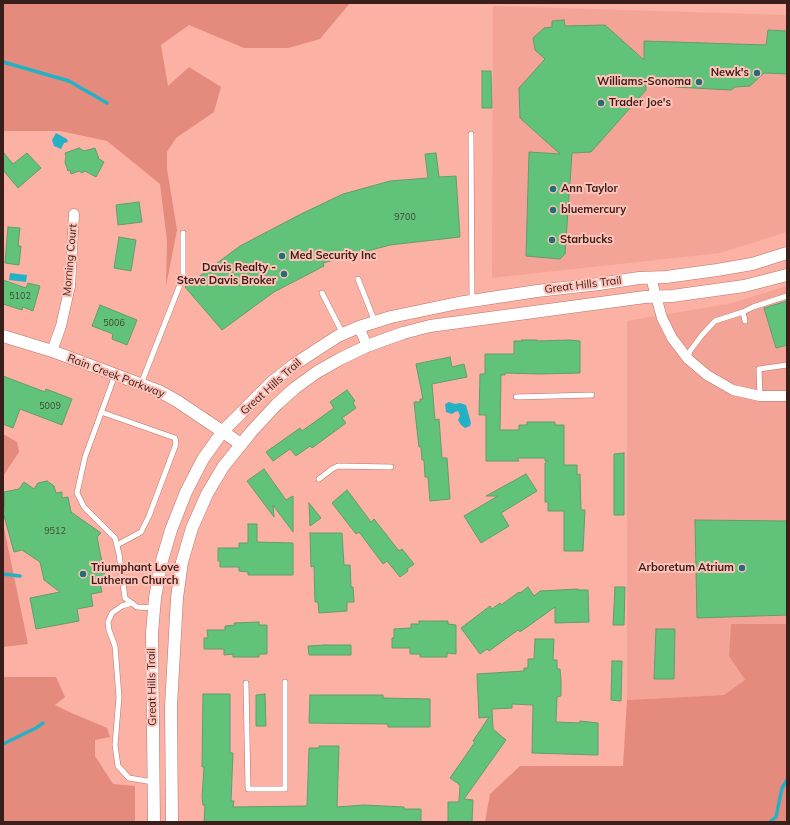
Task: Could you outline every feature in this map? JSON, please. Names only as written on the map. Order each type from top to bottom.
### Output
[{"type":"street","name":"Morning Court","points":[[52,351],[61,326],[70,286],[74,214]]},
{"type":"street","name":"Great Hills Trail","points":[[154,822],[152,633],[154,608],[161,564],[171,530],[186,492],[203,459],[223,432],[255,398],[294,364],[312,351],[343,334],[359,327],[426,308],[639,278],[666,277],[752,264],[787,253]]},
{"type":"street","name":"Great Hills Trail","points":[[172,822],[171,706],[177,598],[182,562],[192,528],[207,494],[223,467],[241,444],[277,404],[295,388],[317,372],[367,346],[403,333],[430,326],[656,296],[672,296],[744,286],[787,275]]},
{"type":"street","points":[[651,278],[662,318],[672,338],[688,359],[707,375],[733,390],[760,396],[787,396]]},
{"type":"street","points":[[359,327],[367,346]]},
{"type":"street","name":"Rain Creek Parkway","points":[[3,336],[52,351],[159,391],[177,401],[241,444]]},
{"type":"lane","points":[[471,134],[472,301]]},
{"type":"lane","points":[[141,384],[183,278],[183,233]]},
{"type":"lane","points":[[358,279],[375,322]]},
{"type":"lane","points":[[322,293],[343,334]]},
{"type":"lane","points":[[688,359],[690,351],[715,321],[787,296]]},
{"type":"lane","points":[[743,312],[746,322]]},
{"type":"lane","points":[[760,396],[759,369],[787,365]]},
{"type":"lane","points":[[115,374],[85,457],[77,493],[84,507],[115,538],[124,598],[137,607],[154,608]]},
{"type":"lane","points":[[516,397],[592,395]]},
{"type":"lane","points":[[101,412],[175,438],[176,444],[150,516],[141,532],[117,545]]},
{"type":"lane","points":[[319,479],[338,466],[391,467]]},
{"type":"lane","points":[[132,603],[122,606],[112,613],[108,622],[109,630],[115,646],[119,697],[115,745],[118,766],[129,778],[153,782]]},
{"type":"lane","points":[[246,683],[248,789],[285,789],[285,682]]},
{"type":"shaded area","points":[[3,3],[350,3],[320,39],[288,48],[244,48],[189,25],[161,45],[168,86],[189,67],[221,87],[214,112],[176,138],[167,152],[167,169],[177,230],[166,286],[167,241],[160,184],[107,141],[60,131],[3,131]]},
{"type":"shaded area","points":[[493,6],[787,15],[787,232],[720,253],[492,278]]},
{"type":"shaded area","points":[[787,286],[787,624],[732,625],[729,656],[745,680],[724,695],[627,700],[627,321],[728,304]]},
{"type":"shaded area","points":[[3,434],[17,442],[19,452],[3,476]]},
{"type":"shaded area","points":[[3,523],[28,644],[3,647]]},
{"type":"shaded area","points":[[731,624],[787,624],[787,822],[485,822],[490,794],[520,766],[623,766],[627,700],[724,695],[745,680],[729,656]]},
{"type":"shaded area","points":[[3,677],[56,677],[65,697],[55,705],[107,728],[110,737],[95,740],[95,756],[113,784],[135,786],[135,822],[3,822]]},
{"type":"water","points":[[56,133],[67,139],[68,142],[64,143],[61,149],[54,146],[52,140]]},
{"type":"water","points":[[10,273],[27,275],[26,282],[9,280]]},
{"type":"water","points":[[449,402],[466,405],[471,423],[470,426],[465,428],[461,425],[458,420],[460,416],[458,411],[452,414],[446,412],[445,404]]},
{"type":"building","points":[[564,20],[565,26],[605,25],[644,60],[644,41],[766,45],[768,30],[787,31],[787,74],[764,73],[750,86],[735,87],[731,90],[675,87],[670,82],[645,82],[646,90],[591,152],[572,153],[565,254],[560,259],[526,256],[529,152],[560,154],[520,118],[519,88],[545,59],[535,50],[533,38],[544,28],[552,27],[552,21]]},
{"type":"building","points":[[482,71],[491,71],[492,108],[482,108]]},
{"type":"building","points":[[79,148],[84,151],[95,148],[99,159],[104,162],[96,177],[85,171],[82,173],[79,171],[71,174],[70,170],[68,171],[65,162],[65,153]]},
{"type":"building","points":[[3,152],[13,164],[27,153],[41,168],[18,188],[3,170]]},
{"type":"building","points":[[436,153],[439,177],[456,176],[460,237],[390,245],[323,263],[324,266],[274,292],[222,330],[185,287],[240,246],[343,194],[390,181],[428,178],[425,154]]},
{"type":"building","points":[[139,202],[142,222],[118,225],[116,205]]},
{"type":"building","points":[[8,227],[20,228],[18,246],[21,246],[19,265],[5,263]]},
{"type":"building","points":[[119,237],[136,240],[131,271],[114,268]]},
{"type":"building","points":[[3,280],[26,288],[28,283],[40,286],[33,311],[23,307],[22,310],[3,304]]},
{"type":"building","points":[[787,301],[787,345],[776,348],[764,308]]},
{"type":"building","points":[[100,305],[137,320],[127,345],[112,339],[113,334],[92,326]]},
{"type":"building","points":[[522,340],[580,341],[580,373],[505,373],[505,375],[501,375],[500,430],[519,430],[519,425],[527,425],[527,422],[555,422],[555,425],[564,425],[564,465],[577,465],[577,475],[580,474],[581,510],[585,510],[583,551],[564,551],[564,511],[548,511],[548,502],[545,502],[545,463],[548,461],[545,461],[545,458],[517,458],[519,461],[486,461],[486,415],[479,415],[480,374],[485,374],[485,354],[514,354],[514,341],[523,341]]},
{"type":"building","points":[[450,357],[452,367],[464,364],[467,377],[432,384],[435,420],[439,419],[442,458],[447,458],[450,499],[430,501],[428,477],[425,477],[424,460],[422,460],[421,447],[419,447],[414,402],[420,402],[420,399],[423,399],[416,364]]},
{"type":"building","points":[[3,376],[45,392],[46,389],[72,399],[62,425],[20,409],[13,428],[3,424]]},
{"type":"building","points":[[347,390],[355,401],[353,403],[356,408],[342,418],[346,423],[312,448],[310,446],[296,456],[290,449],[273,461],[266,452],[300,428],[302,431],[334,408],[330,402]]},
{"type":"building","points":[[624,453],[624,515],[614,515],[614,454]]},
{"type":"building","points":[[264,469],[286,500],[293,496],[293,532],[273,505],[274,517],[247,481]]},
{"type":"building","points":[[526,474],[537,491],[501,513],[509,526],[481,543],[464,516],[498,496],[486,496]]},
{"type":"building","points":[[47,481],[54,486],[56,493],[62,492],[62,498],[68,497],[71,512],[101,533],[97,537],[106,582],[100,583],[102,592],[91,594],[93,606],[77,609],[79,621],[36,629],[30,598],[60,592],[44,580],[40,562],[22,550],[14,552],[3,512],[5,510],[4,492],[19,489],[24,482],[34,489],[38,483]]},
{"type":"building","points":[[347,490],[371,522],[374,519],[399,551],[402,549],[414,564],[400,577],[387,561],[383,564],[359,532],[356,534],[332,503]]},
{"type":"building","points":[[309,503],[321,518],[310,526]]},
{"type":"building","name":"Arboretum Atrium","points":[[695,520],[787,521],[787,615],[697,618]]},
{"type":"building","points":[[248,524],[257,524],[257,542],[293,543],[293,575],[248,575],[248,572],[239,571],[239,567],[220,567],[220,561],[218,561],[218,548],[239,548],[239,543],[248,543]]},
{"type":"building","points":[[310,533],[342,533],[344,565],[350,565],[351,587],[353,587],[354,602],[347,602],[347,611],[319,613],[318,602],[315,602],[314,566],[311,567]]},
{"type":"building","points":[[528,587],[534,596],[540,591],[578,589],[588,590],[589,622],[555,623],[555,607],[520,632],[518,630],[489,651],[487,649],[480,654],[461,628],[490,606],[492,609],[500,603],[501,605]]},
{"type":"building","points":[[615,587],[625,587],[624,625],[613,625]]},
{"type":"building","points":[[419,621],[448,621],[448,624],[456,625],[456,654],[447,653],[447,657],[420,657],[420,654],[410,654],[410,648],[392,648],[394,629],[411,628],[411,624],[419,624]]},
{"type":"building","points":[[259,622],[259,625],[267,625],[267,654],[259,654],[259,657],[233,657],[233,654],[224,655],[224,649],[204,649],[204,638],[208,638],[207,630],[225,630],[225,626],[235,625],[234,623]]},
{"type":"building","points":[[656,629],[675,629],[674,679],[654,679]]},
{"type":"building","points":[[535,639],[554,639],[553,660],[557,660],[557,669],[560,669],[561,681],[561,696],[557,697],[556,722],[580,723],[580,721],[598,723],[598,755],[532,753],[533,705],[512,704],[512,708],[492,709],[493,729],[506,740],[464,799],[473,800],[472,822],[448,822],[448,802],[459,802],[460,785],[450,778],[475,742],[473,741],[489,717],[479,718],[477,674],[524,671],[524,668],[528,668],[528,659],[534,659]]},
{"type":"building","points":[[351,645],[351,655],[309,655],[308,646]]},
{"type":"building","points":[[612,661],[622,661],[621,701],[611,700]]},
{"type":"building","points":[[203,694],[230,694],[230,753],[233,753],[231,801],[234,801],[233,807],[307,806],[309,748],[319,748],[319,746],[339,746],[337,807],[364,805],[421,809],[421,822],[204,822],[205,805],[203,805],[202,797],[204,767],[202,767]]},
{"type":"building","points":[[265,694],[266,726],[256,726],[256,695]]},
{"type":"building","points":[[310,695],[383,695],[383,698],[430,699],[430,727],[388,727],[388,724],[309,723]]},
{"type":"waterway","points":[[3,62],[69,81],[107,103]]},
{"type":"waterway","points":[[3,574],[20,576]]},
{"type":"waterway","points":[[3,744],[43,723]]},
{"type":"waterway","points":[[770,822],[776,817],[782,788],[787,780]]},
{"type":"place","name":"Newk's","points":[[757,73]]},
{"type":"place","name":"Williams-Sonoma","points":[[699,82]]},
{"type":"place","name":"Trader Joe's","points":[[601,103]]},
{"type":"place","name":"Ann Taylor","points":[[553,189]]},
{"type":"place","name":"bluemercury","points":[[553,210]]},
{"type":"place","name":"Starbucks","points":[[552,240]]},
{"type":"place","name":"Med Security Inc","points":[[282,256]]},
{"type":"place","name":"Davis Realty - Steve Davis Broker","points":[[284,274]]},
{"type":"place","name":"Arboretum Atrium","points":[[742,568]]},
{"type":"place","name":"Triumphant Love Lutheran Church","points":[[83,574]]}]
